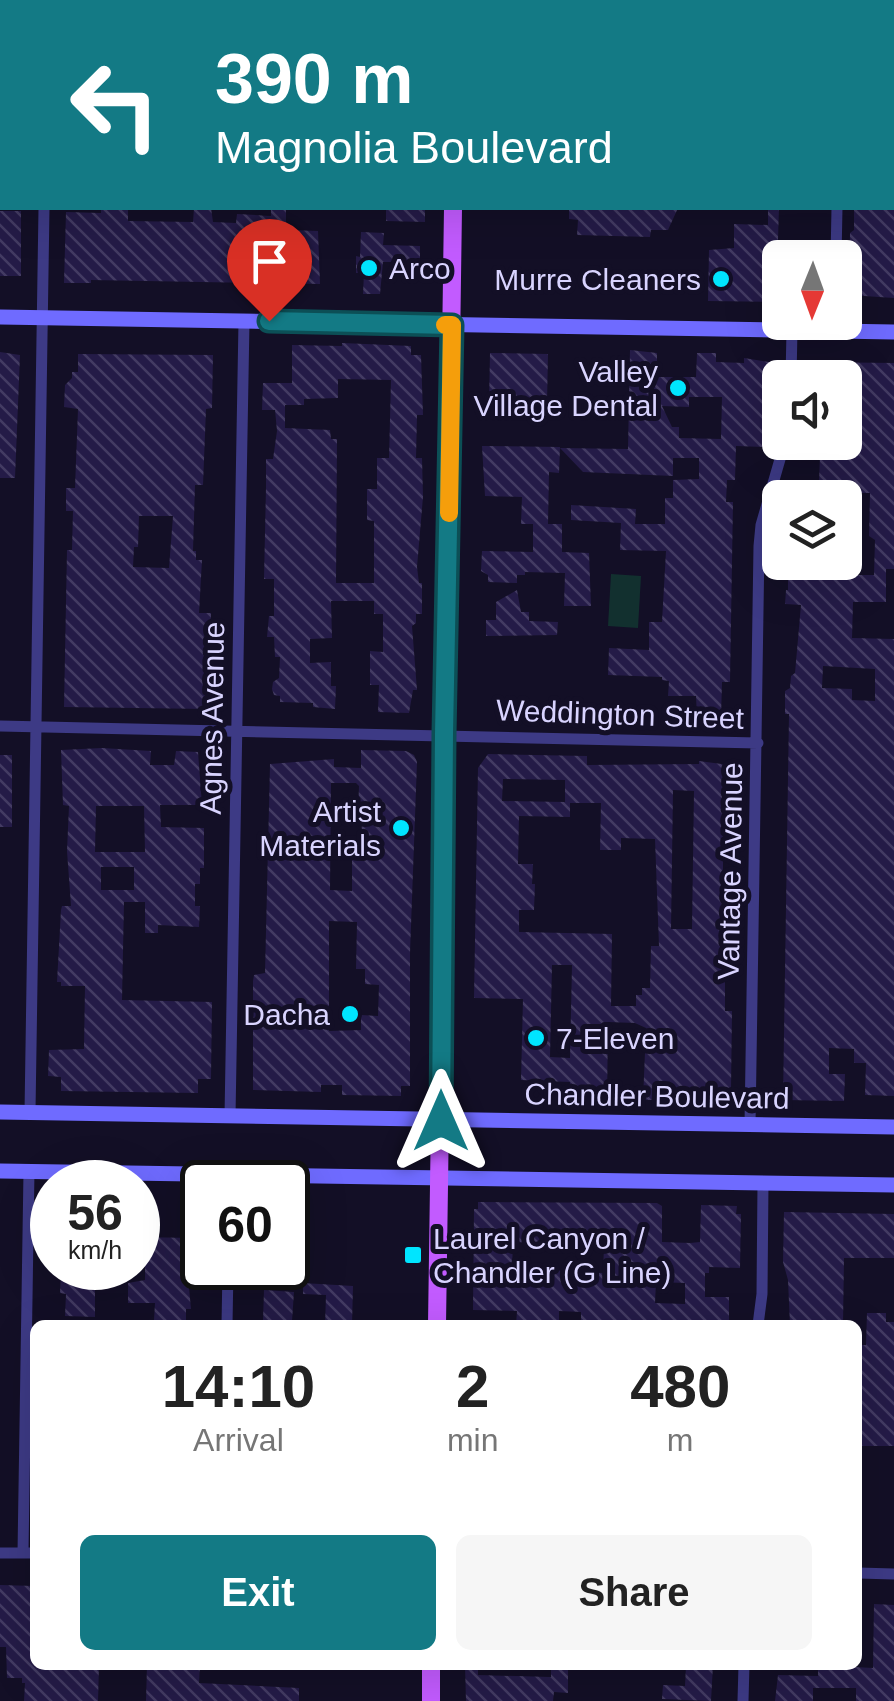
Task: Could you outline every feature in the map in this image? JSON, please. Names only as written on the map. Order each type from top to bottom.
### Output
[{"type":"main road","points":[[437,1320],[453,210]]},
{"type":"main road","points":[[431,1701],[432,1670]]},
{"type":"street","points":[[30,1112],[44,210]]},
{"type":"street","points":[[836,210],[836,240]]},
{"type":"street","points":[[0,317],[762,330]]},
{"type":"street","name":"Agnes Avenue","points":[[230,1116],[244,320]]},
{"type":"street","points":[[862,329],[894,332]]},
{"type":"street","name":"Vantage Avenue","points":[[750,1124],[761,524],[780,460]]},
{"type":"street","name":"Weddington Street","points":[[0,726],[758,743]]},
{"type":"street","name":"Chandler Boulevard","points":[[0,1112],[894,1126]]},
{"type":"street","points":[[0,1171],[180,1176]]},
{"type":"street","points":[[0,1553],[29,1553],[28,1171]]},
{"type":"street","points":[[310,1177],[894,1185]]},
{"type":"street","points":[[759,1320],[763,1183]]},
{"type":"street","points":[[226,1320],[227,1290]]},
{"type":"street","points":[[862,1573],[894,1574]]},
{"type":"street","points":[[743,1701],[744,1670]]},
{"type":"green space","points":[[611,574],[641,576],[638,628],[608,626]]},
{"type":"building","points":[[128,210],[128,221],[193,222],[194,210],[211,210],[213,222],[236,223],[237,214],[271,216],[271,210],[286,210],[290,230],[318,231],[320,284],[91,280],[64,283],[66,212]]},
{"type":"building","points":[[386,210],[425,210],[425,222],[386,221]]},
{"type":"building","points":[[569,210],[677,210],[668,230],[651,230],[650,237],[577,235],[578,220],[569,219]]},
{"type":"building","points":[[768,210],[779,210],[778,240],[762,240],[762,302],[708,301],[709,250],[734,248],[734,224],[768,225]]},
{"type":"building","points":[[854,210],[894,210],[894,298],[862,296],[862,240],[850,240],[854,230]]},
{"type":"building","points":[[0,211],[21,211],[21,276],[0,276]]},
{"type":"building","name":"Arco","points":[[361,232],[384,233],[383,245],[420,246],[420,262],[383,262],[380,294],[363,294],[364,273],[356,273]]},
{"type":"building","points":[[292,345],[411,346],[411,355],[421,355],[423,415],[417,415],[416,458],[422,458],[417,567],[422,583],[422,614],[416,614],[412,626],[417,690],[413,690],[409,713],[378,712],[379,685],[370,685],[370,651],[383,652],[383,614],[374,614],[374,601],[331,601],[332,638],[310,639],[310,663],[331,662],[335,709],[313,707],[313,703],[280,702],[280,696],[274,695],[272,689],[279,678],[280,657],[275,657],[274,637],[267,637],[269,616],[274,616],[274,579],[264,579],[266,459],[273,459],[277,431],[275,410],[262,410],[263,383],[292,383]],"holes":[[[338,379],[391,380],[389,458],[377,458],[377,489],[367,489],[367,520],[374,521],[374,583],[336,583],[337,439],[331,439],[330,430],[285,428],[285,405],[304,405],[304,399],[338,398]]]},
{"type":"building","points":[[630,350],[657,353],[657,377],[696,377],[697,353],[716,353],[716,362],[744,363],[744,358],[762,361],[762,447],[736,446],[735,480],[727,480],[726,502],[733,502],[730,682],[722,682],[721,718],[697,718],[696,696],[668,696],[669,681],[662,677],[608,675],[609,648],[649,650],[649,622],[662,622],[666,551],[620,550],[621,523],[571,520],[571,505],[636,509],[635,524],[665,524],[665,498],[673,498],[673,480],[699,479],[699,458],[673,458],[673,476],[583,472],[560,448],[628,449]],"holes":[[[689,397],[722,397],[721,439],[679,438],[679,427],[672,427],[662,406],[689,407]]]},
{"type":"building","points":[[0,352],[20,355],[15,478],[0,478]]},
{"type":"building","points":[[490,353],[548,354],[547,403],[489,402]]},
{"type":"building","points":[[78,354],[213,355],[212,408],[206,409],[203,485],[195,485],[193,551],[196,560],[202,560],[199,613],[211,613],[208,709],[64,707],[67,550],[72,550],[73,511],[66,511],[66,488],[75,488],[78,409],[64,407],[65,385],[72,372],[78,372]],"holes":[[[139,516],[173,516],[169,568],[133,567]]]},
{"type":"building","points":[[862,363],[894,363],[894,569],[886,569],[886,602],[853,602],[852,638],[894,639],[894,1096],[865,1095],[866,1063],[854,1063],[854,1049],[829,1048],[829,1074],[845,1074],[844,1101],[783,1100],[789,714],[785,714],[785,691],[795,673],[801,605],[785,604],[786,590],[788,580],[862,580],[862,575],[874,575],[875,540],[869,536],[870,493],[862,493],[862,480],[819,480],[820,460],[862,460]],"holes":[[[823,666],[875,669],[875,701],[852,700],[852,689],[822,688]]]},
{"type":"building","points":[[482,446],[560,447],[559,473],[549,472],[548,524],[562,524],[562,552],[589,553],[591,606],[564,606],[565,573],[525,572],[517,575],[517,583],[488,582],[488,575],[481,571],[482,551],[533,552],[533,524],[521,524],[522,497],[485,496]]},
{"type":"building","points":[[517,590],[521,612],[529,612],[529,621],[558,622],[557,635],[486,636],[486,620],[496,620],[496,602]]},
{"type":"building","points":[[61,750],[151,751],[150,765],[174,765],[176,751],[198,752],[202,805],[160,805],[161,827],[204,828],[204,868],[200,868],[200,884],[195,884],[199,927],[158,925],[158,933],[145,933],[145,902],[124,902],[122,1000],[212,1002],[211,1079],[198,1079],[198,1093],[61,1091],[61,1077],[48,1076],[49,1050],[84,1049],[85,986],[61,986],[57,982],[61,910],[62,906],[71,906],[69,806],[63,805]],"holes":[[[96,806],[144,806],[145,852],[95,852]],[[101,867],[134,867],[134,890],[101,890]]]},
{"type":"building","points":[[361,750],[406,751],[417,762],[410,1086],[401,1086],[401,1096],[342,1095],[342,1085],[321,1085],[321,1092],[253,1090],[253,981],[254,975],[265,973],[270,764],[334,759],[334,767],[361,768]],"holes":[[[331,783],[359,786],[361,859],[352,859],[352,891],[330,890]],[[329,921],[357,922],[356,969],[365,969],[365,984],[379,985],[378,1016],[361,1015],[361,1030],[329,1031]]]},
{"type":"building","points":[[488,754],[587,756],[587,765],[699,761],[729,765],[728,791],[724,791],[722,938],[725,1011],[732,1011],[731,1090],[726,1099],[643,1100],[646,1028],[635,1023],[608,1022],[607,1102],[569,1100],[570,1082],[521,1080],[523,999],[474,998],[478,768]],"holes":[[[503,779],[565,780],[565,802],[502,801]],[[673,790],[694,791],[692,929],[671,929]],[[570,803],[601,803],[600,850],[621,850],[621,838],[655,839],[659,946],[651,946],[650,988],[642,988],[642,995],[636,995],[636,1006],[611,1006],[612,934],[519,932],[519,910],[534,910],[535,884],[533,864],[518,864],[519,816],[570,817]],[[552,965],[572,965],[570,1058],[550,1057]]]},
{"type":"building","points":[[0,755],[12,755],[12,827],[0,827]]},
{"type":"building","points":[[478,1202],[657,1203],[662,1206],[662,1242],[690,1243],[700,1242],[701,1205],[737,1206],[736,1214],[741,1214],[740,1268],[709,1267],[709,1273],[705,1273],[705,1297],[729,1297],[729,1320],[581,1320],[581,1312],[559,1311],[559,1320],[516,1320],[517,1311],[473,1310],[474,1209],[478,1209]],"holes":[[[513,1242],[604,1246],[603,1273],[512,1268]],[[656,1282],[685,1283],[685,1304],[655,1303]]]},
{"type":"building","points":[[784,1212],[894,1214],[894,1258],[844,1258],[843,1320],[790,1320],[783,1262]]},
{"type":"building","points":[[160,1237],[180,1238],[180,1290],[189,1290],[191,1309],[186,1309],[186,1320],[154,1320],[155,1303],[128,1303],[128,1290],[160,1290]]},
{"type":"building","points":[[310,1283],[353,1286],[352,1320],[325,1320],[326,1295],[303,1294],[303,1290],[310,1290]]},
{"type":"building","points":[[95,1290],[95,1317],[65,1316],[66,1294],[60,1293]]},
{"type":"building","points":[[264,1290],[294,1292],[292,1320],[263,1320]]},
{"type":"building","points":[[867,1313],[886,1313],[886,1322],[894,1322],[894,1446],[862,1446],[862,1345],[866,1345]]},
{"type":"building","points":[[0,1585],[30,1586],[30,1670],[99,1670],[98,1701],[24,1701],[25,1683],[22,1678],[7,1678],[6,1647],[0,1647]]},
{"type":"building","points":[[874,1604],[894,1605],[894,1701],[856,1701],[856,1688],[813,1688],[813,1701],[775,1701],[778,1675],[818,1676],[818,1670],[873,1668]]},
{"type":"building","points":[[147,1670],[200,1670],[199,1683],[299,1688],[299,1701],[146,1701]]},
{"type":"building","points":[[465,1670],[478,1670],[478,1675],[551,1677],[551,1670],[568,1670],[568,1693],[554,1692],[553,1701],[466,1701]]},
{"type":"building","points":[[686,1670],[713,1670],[711,1701],[662,1699],[663,1685],[685,1686]]},
{"type":"slow traffic","points":[[445,325],[452,325],[449,513]]},
{"type":"place","name":"Arco","points":[[369,268]]},
{"type":"place","name":"Murre Cleaners","points":[[721,279]]},
{"type":"place","name":"Valley Village Dental","points":[[678,388]]},
{"type":"place","name":"Artist Materials","points":[[401,828]]},
{"type":"place","name":"Dacha","points":[[350,1014]]},
{"type":"place","name":"7-Eleven","points":[[536,1038]]},
{"type":"place","name":"Laurel Canyon / Chandler (G Line)","points":[[413,1255]]},
{"type":"route","points":[[269,321],[452,325],[441,1121]]}]
